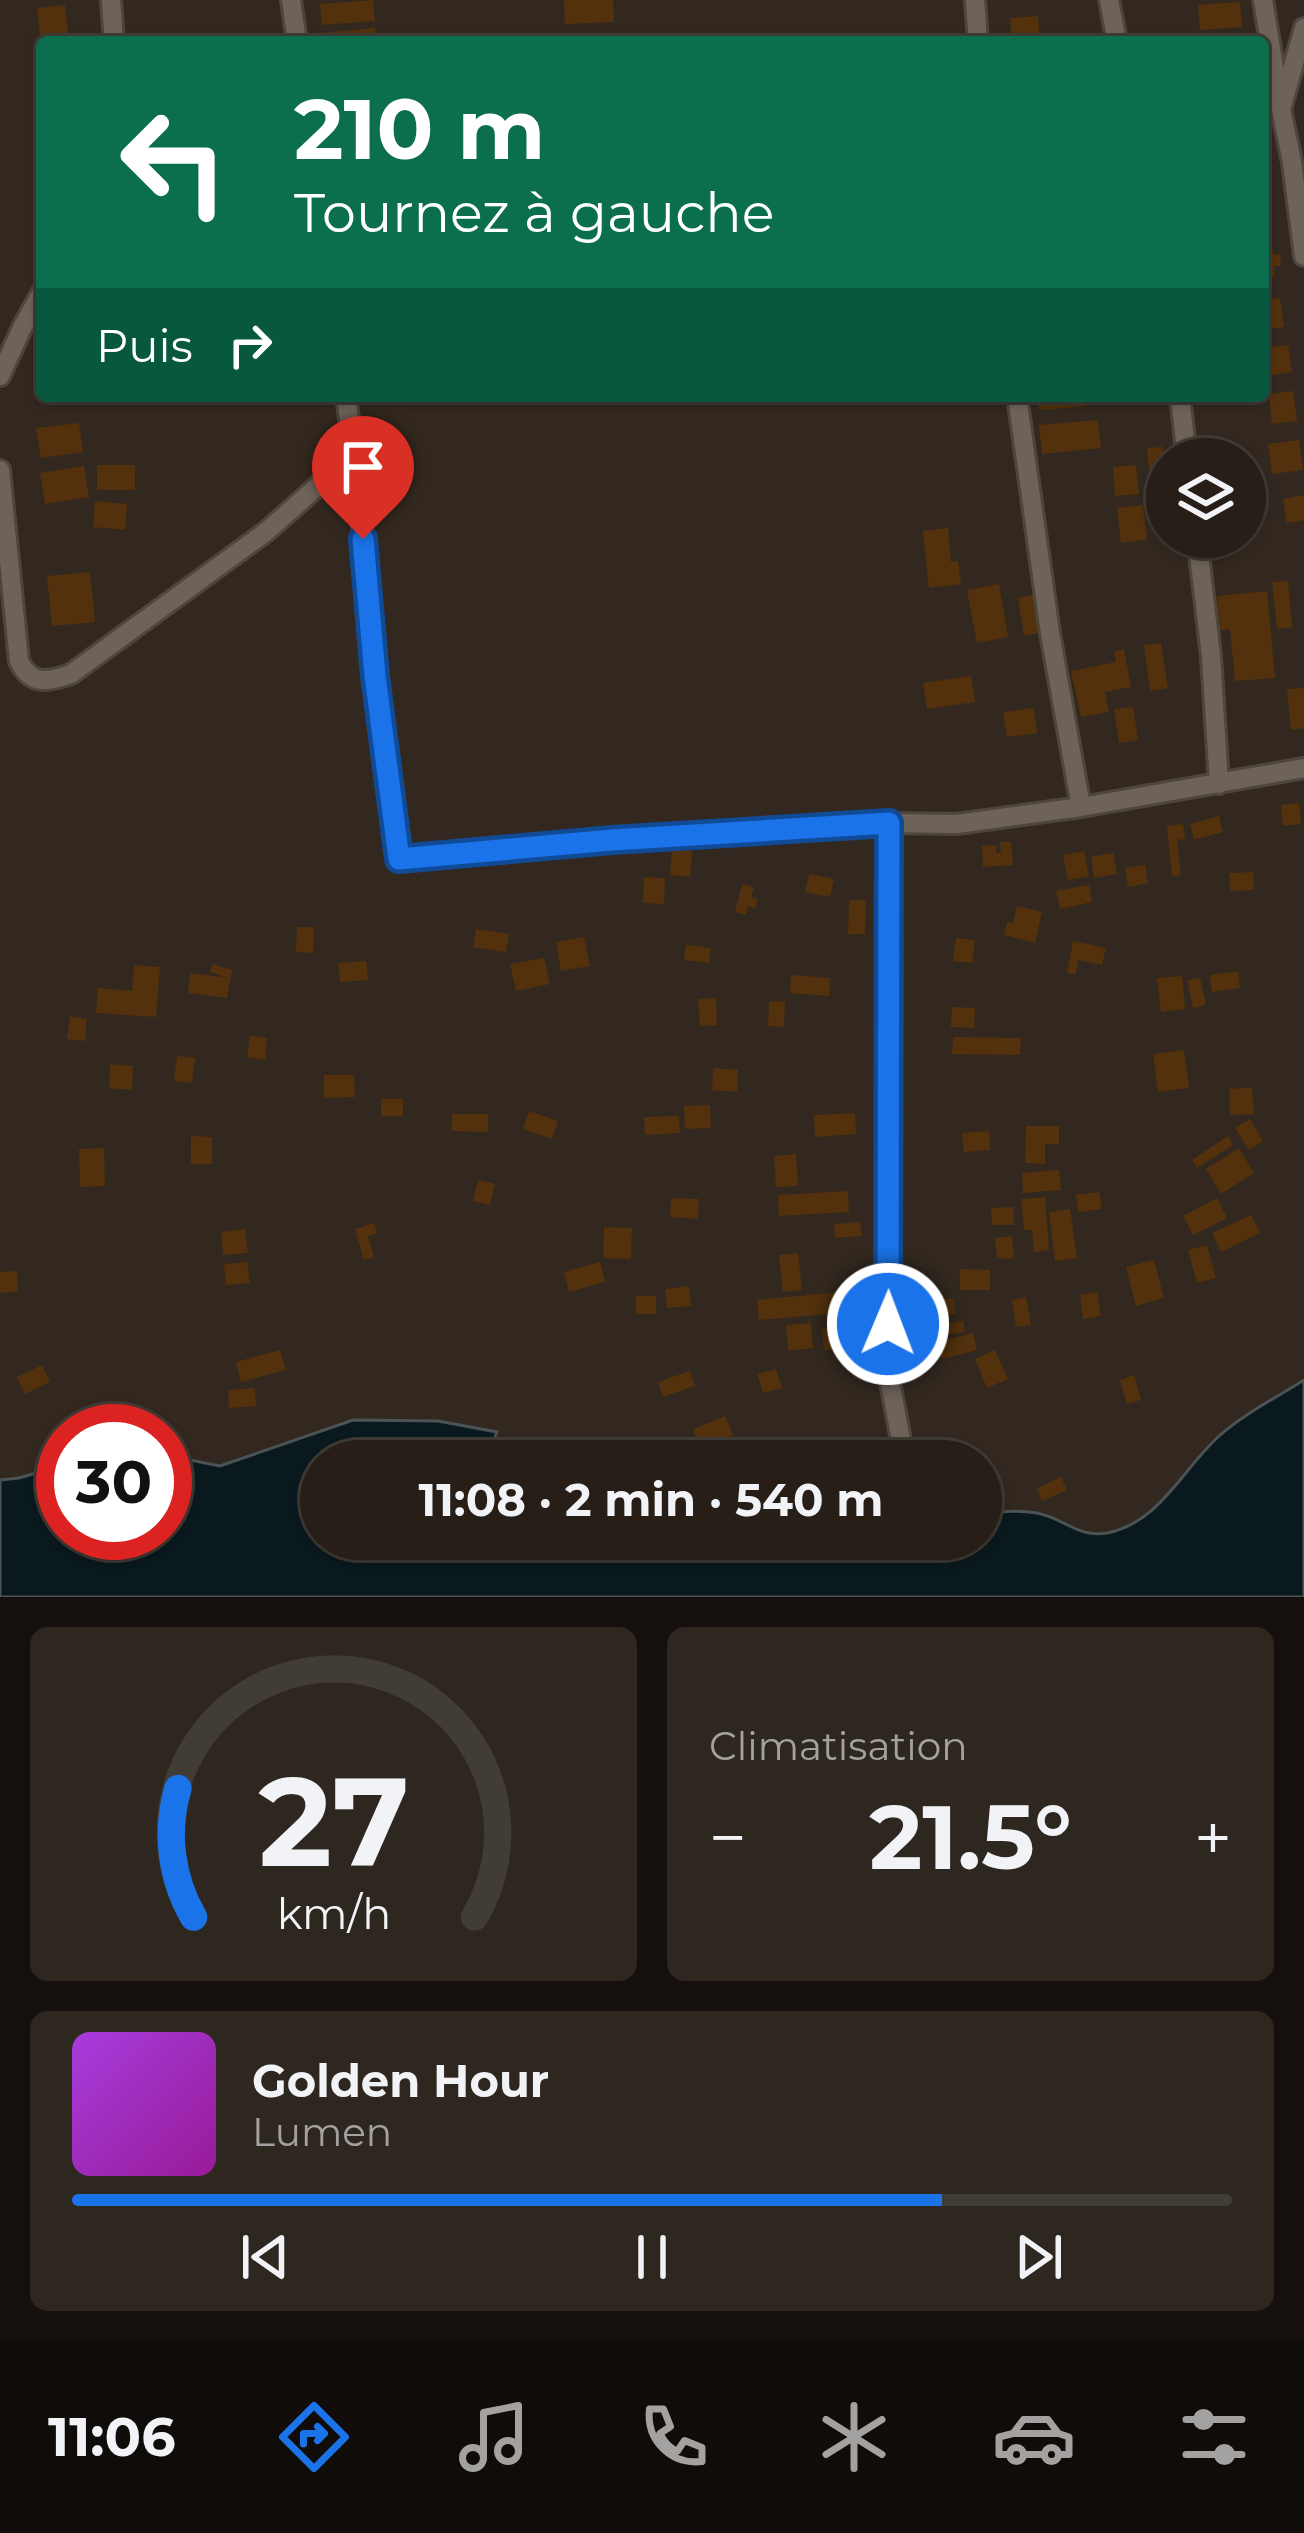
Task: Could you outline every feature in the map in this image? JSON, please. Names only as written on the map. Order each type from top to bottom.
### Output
[{"type":"street","points":[[111,0],[114,36]]},
{"type":"street","points":[[292,0],[296,36]]},
{"type":"street","points":[[975,0],[978,36]]},
{"type":"street","points":[[1109,0],[1116,36]]},
{"type":"street","points":[[1263,0],[1269,36]]},
{"type":"street","points":[[1281,109],[1304,28]]},
{"type":"street","points":[[1269,36],[1281,109],[1298,163],[1304,256]]},
{"type":"street","points":[[0,376],[36,302]]},
{"type":"street","points":[[0,328],[22,326]]},
{"type":"street","points":[[347,402],[399,859],[612,840],[889,823],[957,824],[1304,768]]},
{"type":"street","points":[[1018,402],[1050,633],[1081,806]]},
{"type":"street","points":[[1181,402],[1185,438]]},
{"type":"street","points":[[0,470],[10,661],[36,680],[50,682],[71,674],[267,531],[354,454]]},
{"type":"street","points":[[1199,558],[1219,784]]},
{"type":"street","points":[[889,823],[888,1372],[901,1440]]},
{"type":"shaded area","points":[[1304,1380],[1304,1597],[0,1597],[0,1480],[36,1473],[36,1560],[192,1560],[192,1460],[220,1466],[353,1420],[438,1421],[497,1432],[494,1440],[300,1440],[300,1560],[1002,1560],[1002,1512],[1037,1513],[1096,1534],[1125,1527],[1155,1507],[1205,1450],[1249,1414]]},
{"type":"building","points":[[373,0],[375,21],[322,25],[320,4]]},
{"type":"building","points":[[564,0],[613,0],[614,22],[565,24]]},
{"type":"building","points":[[1240,2],[1242,27],[1200,30],[1198,5]]},
{"type":"building","points":[[65,5],[68,36],[40,36],[37,8]]},
{"type":"building","points":[[1038,16],[1040,36],[1012,36],[1010,18]]},
{"type":"building","points":[[375,28],[376,36],[311,36]]},
{"type":"building","points":[[1269,247],[1273,255],[1280,254],[1275,277],[1269,278]]},
{"type":"building","points":[[1280,298],[1284,327],[1269,328],[1269,299]]},
{"type":"building","points":[[1288,345],[1292,372],[1269,376],[1269,347]]},
{"type":"building","points":[[1293,391],[1297,421],[1272,424],[1269,394]]},
{"type":"building","points":[[1038,402],[1085,402],[1085,406],[1039,410]]},
{"type":"building","points":[[1098,420],[1101,448],[1042,454],[1039,425]]},
{"type":"building","points":[[79,423],[83,452],[41,458],[36,428]]},
{"type":"building","points":[[1299,440],[1303,470],[1272,474],[1268,444]]},
{"type":"building","points":[[97,465],[135,465],[135,490],[97,490]]},
{"type":"building","points":[[1136,465],[1139,494],[1115,496],[1113,467]]},
{"type":"building","points":[[84,466],[89,497],[45,504],[40,473]]},
{"type":"building","points":[[1304,495],[1304,520],[1287,523],[1283,499]]},
{"type":"building","points":[[95,501],[127,504],[125,530],[93,527]]},
{"type":"building","points":[[1143,505],[1146,539],[1121,543],[1117,508]]},
{"type":"building","points":[[948,528],[951,562],[958,561],[961,584],[929,588],[923,531]]},
{"type":"building","points":[[90,572],[95,622],[52,626],[47,576]]},
{"type":"building","points":[[1288,581],[1292,627],[1277,629],[1272,582]]},
{"type":"building","points":[[999,584],[1008,637],[977,643],[967,590]]},
{"type":"building","points":[[1267,591],[1275,678],[1235,681],[1230,629],[1220,630],[1217,596]]},
{"type":"building","points":[[1033,595],[1039,633],[1024,636],[1018,598]]},
{"type":"building","points":[[1161,643],[1168,688],[1150,691],[1144,645]]},
{"type":"building","points":[[1124,649],[1131,687],[1105,692],[1109,712],[1081,717],[1071,671],[1116,662],[1114,651]]},
{"type":"building","points":[[971,676],[975,702],[927,709],[923,683]]},
{"type":"building","points":[[1304,688],[1304,728],[1291,730],[1287,689]]},
{"type":"building","points":[[1133,707],[1138,740],[1119,743],[1114,709]]},
{"type":"building","points":[[1034,708],[1037,733],[1007,737],[1003,712]]},
{"type":"building","points":[[1299,803],[1301,824],[1283,826],[1281,805]]},
{"type":"building","points":[[1219,816],[1223,832],[1194,840],[1190,824]]},
{"type":"building","points":[[1183,824],[1185,839],[1177,840],[1181,875],[1172,876],[1167,826]]},
{"type":"building","points":[[1000,842],[1011,842],[1013,865],[983,867],[982,846],[996,845],[996,853],[1001,853]]},
{"type":"building","points":[[672,849],[692,851],[690,877],[670,875]]},
{"type":"building","points":[[1084,851],[1089,876],[1068,880],[1063,855]]},
{"type":"building","points":[[1113,853],[1117,874],[1094,878],[1091,857]]},
{"type":"building","points":[[1145,865],[1148,883],[1128,887],[1125,868]]},
{"type":"building","points":[[1253,872],[1254,890],[1230,891],[1229,873]]},
{"type":"building","points":[[809,874],[834,879],[830,897],[805,892]]},
{"type":"building","points":[[644,877],[665,878],[664,904],[643,903]]},
{"type":"building","points":[[742,884],[754,887],[751,897],[758,899],[755,908],[748,906],[746,915],[735,912]]},
{"type":"building","points":[[1089,885],[1092,902],[1060,909],[1056,891]]},
{"type":"building","points":[[849,900],[866,900],[865,934],[848,934]]},
{"type":"building","points":[[1017,906],[1042,912],[1035,943],[1004,935]]},
{"type":"building","points":[[297,927],[314,927],[313,953],[296,952]]},
{"type":"building","points":[[476,929],[509,934],[506,952],[473,947]]},
{"type":"building","points":[[584,937],[590,966],[561,971],[556,942]]},
{"type":"building","points":[[956,938],[975,940],[972,963],[953,961]]},
{"type":"building","points":[[1073,941],[1106,948],[1102,965],[1078,960],[1076,974],[1067,973]]},
{"type":"building","points":[[686,945],[711,948],[709,963],[684,960]]},
{"type":"building","points":[[544,958],[550,984],[516,991],[510,964]]},
{"type":"building","points":[[366,961],[368,980],[340,982],[338,963]]},
{"type":"building","points":[[213,964],[232,970],[227,998],[188,993],[190,973],[229,978],[210,972]]},
{"type":"building","points":[[134,965],[160,967],[156,1017],[96,1013],[98,988],[132,991]]},
{"type":"building","points":[[1238,971],[1240,988],[1212,992],[1210,975]]},
{"type":"building","points":[[791,975],[830,978],[829,996],[790,993]]},
{"type":"building","points":[[1182,976],[1185,1009],[1161,1012],[1157,978]]},
{"type":"building","points":[[1200,978],[1206,1005],[1193,1008],[1187,980]]},
{"type":"building","points":[[716,998],[717,1025],[700,1026],[698,999]]},
{"type":"building","points":[[769,1001],[785,1002],[784,1027],[768,1026]]},
{"type":"building","points":[[952,1007],[975,1008],[974,1028],[951,1027]]},
{"type":"building","points":[[70,1016],[87,1019],[85,1041],[67,1039]]},
{"type":"building","points":[[250,1035],[267,1038],[265,1060],[247,1057]]},
{"type":"building","points":[[953,1037],[1021,1038],[1020,1055],[952,1054]]},
{"type":"building","points":[[1184,1050],[1189,1088],[1158,1092],[1153,1054]]},
{"type":"building","points":[[177,1056],[195,1058],[192,1083],[174,1081]]},
{"type":"building","points":[[110,1064],[133,1066],[132,1090],[109,1088]]},
{"type":"building","points":[[713,1068],[738,1070],[737,1092],[712,1090]]},
{"type":"building","points":[[324,1075],[354,1075],[355,1097],[324,1098]]},
{"type":"building","points":[[1252,1087],[1254,1114],[1230,1115],[1229,1089]]},
{"type":"building","points":[[381,1099],[403,1099],[403,1116],[381,1116]]},
{"type":"building","points":[[710,1105],[711,1128],[685,1129],[684,1106]]},
{"type":"building","points":[[529,1111],[558,1121],[552,1139],[523,1129]]},
{"type":"building","points":[[855,1113],[856,1134],[815,1137],[814,1115]]},
{"type":"building","points":[[452,1114],[488,1114],[488,1132],[452,1131]]},
{"type":"building","points":[[679,1116],[680,1133],[645,1135],[644,1117]]},
{"type":"building","points":[[1250,1119],[1263,1141],[1249,1150],[1235,1128]]},
{"type":"building","points":[[1026,1126],[1059,1126],[1059,1144],[1045,1144],[1045,1164],[1025,1163]]},
{"type":"building","points":[[989,1131],[990,1150],[964,1152],[962,1133]]},
{"type":"building","points":[[191,1136],[212,1137],[212,1164],[191,1164]]},
{"type":"building","points":[[1228,1136],[1233,1145],[1197,1168],[1192,1160]]},
{"type":"building","points":[[104,1148],[105,1186],[80,1187],[79,1149]]},
{"type":"building","points":[[1239,1148],[1254,1173],[1221,1194],[1206,1169]]},
{"type":"building","points":[[796,1154],[798,1186],[776,1187],[774,1156]]},
{"type":"building","points":[[1059,1170],[1061,1190],[1023,1193],[1022,1173]]},
{"type":"building","points":[[478,1180],[495,1184],[490,1205],[473,1201]]},
{"type":"building","points":[[848,1191],[849,1212],[779,1216],[778,1195]]},
{"type":"building","points":[[1099,1192],[1102,1209],[1078,1212],[1076,1195]]},
{"type":"building","points":[[1045,1197],[1049,1250],[1034,1252],[1032,1230],[1024,1230],[1021,1199]]},
{"type":"building","points":[[671,1198],[699,1199],[698,1219],[670,1217]]},
{"type":"building","points":[[1217,1198],[1227,1218],[1193,1235],[1183,1216]]},
{"type":"building","points":[[1013,1207],[1014,1225],[992,1225],[991,1208]]},
{"type":"building","points":[[1070,1209],[1077,1258],[1055,1261],[1049,1212]]},
{"type":"building","points":[[1251,1215],[1260,1233],[1221,1252],[1212,1233]]},
{"type":"building","points":[[860,1222],[862,1236],[835,1238],[834,1224]]},
{"type":"building","points":[[374,1223],[377,1233],[368,1236],[374,1257],[364,1260],[355,1229]]},
{"type":"building","points":[[604,1227],[632,1228],[631,1259],[603,1258]]},
{"type":"building","points":[[245,1229],[248,1253],[223,1255],[221,1232]]},
{"type":"building","points":[[1012,1236],[1014,1258],[997,1259],[995,1238]]},
{"type":"building","points":[[1207,1245],[1216,1278],[1197,1283],[1188,1250]]},
{"type":"building","points":[[798,1253],[802,1290],[783,1292],[779,1255]]},
{"type":"building","points":[[1154,1260],[1164,1298],[1136,1306],[1126,1267]]},
{"type":"building","points":[[247,1262],[250,1283],[226,1285],[224,1264]]},
{"type":"building","points":[[600,1262],[605,1282],[569,1292],[564,1272]]},
{"type":"building","points":[[960,1269],[990,1270],[990,1290],[960,1290]]},
{"type":"building","points":[[17,1271],[18,1291],[0,1293],[0,1272]]},
{"type":"building","points":[[689,1286],[691,1306],[667,1308],[665,1289]]},
{"type":"building","points":[[849,1291],[851,1312],[759,1320],[757,1300]]},
{"type":"building","points":[[1097,1292],[1101,1316],[1083,1319],[1080,1295]]},
{"type":"building","points":[[636,1296],[656,1296],[656,1314],[636,1314]]},
{"type":"building","points":[[1026,1297],[1031,1325],[1016,1327],[1012,1300]]},
{"type":"building","points":[[954,1298],[955,1314],[929,1316],[928,1300]]},
{"type":"building","points":[[963,1321],[965,1332],[925,1338],[924,1327]]},
{"type":"building","points":[[811,1323],[813,1348],[788,1351],[786,1325]]},
{"type":"building","points":[[873,1324],[875,1345],[824,1350],[822,1329]]},
{"type":"building","points":[[973,1333],[977,1350],[942,1359],[937,1342]]},
{"type":"building","points":[[280,1350],[286,1370],[241,1382],[236,1362]]},
{"type":"building","points":[[995,1350],[1008,1379],[987,1388],[975,1359]]},
{"type":"building","points":[[42,1365],[50,1382],[25,1394],[17,1377]]},
{"type":"building","points":[[776,1369],[782,1388],[763,1393],[757,1374]]},
{"type":"building","points":[[690,1371],[695,1386],[663,1397],[658,1382]]},
{"type":"building","points":[[1134,1375],[1141,1400],[1127,1404],[1120,1380]]},
{"type":"building","points":[[255,1388],[256,1406],[229,1408],[228,1390]]},
{"type":"building","points":[[725,1416],[733,1435],[697,1440],[693,1429]]},
{"type":"building","points":[[1061,1477],[1067,1490],[1042,1501],[1037,1488]]},
{"type":"route","points":[[363,539],[399,859],[889,823],[888,1324]]}]
